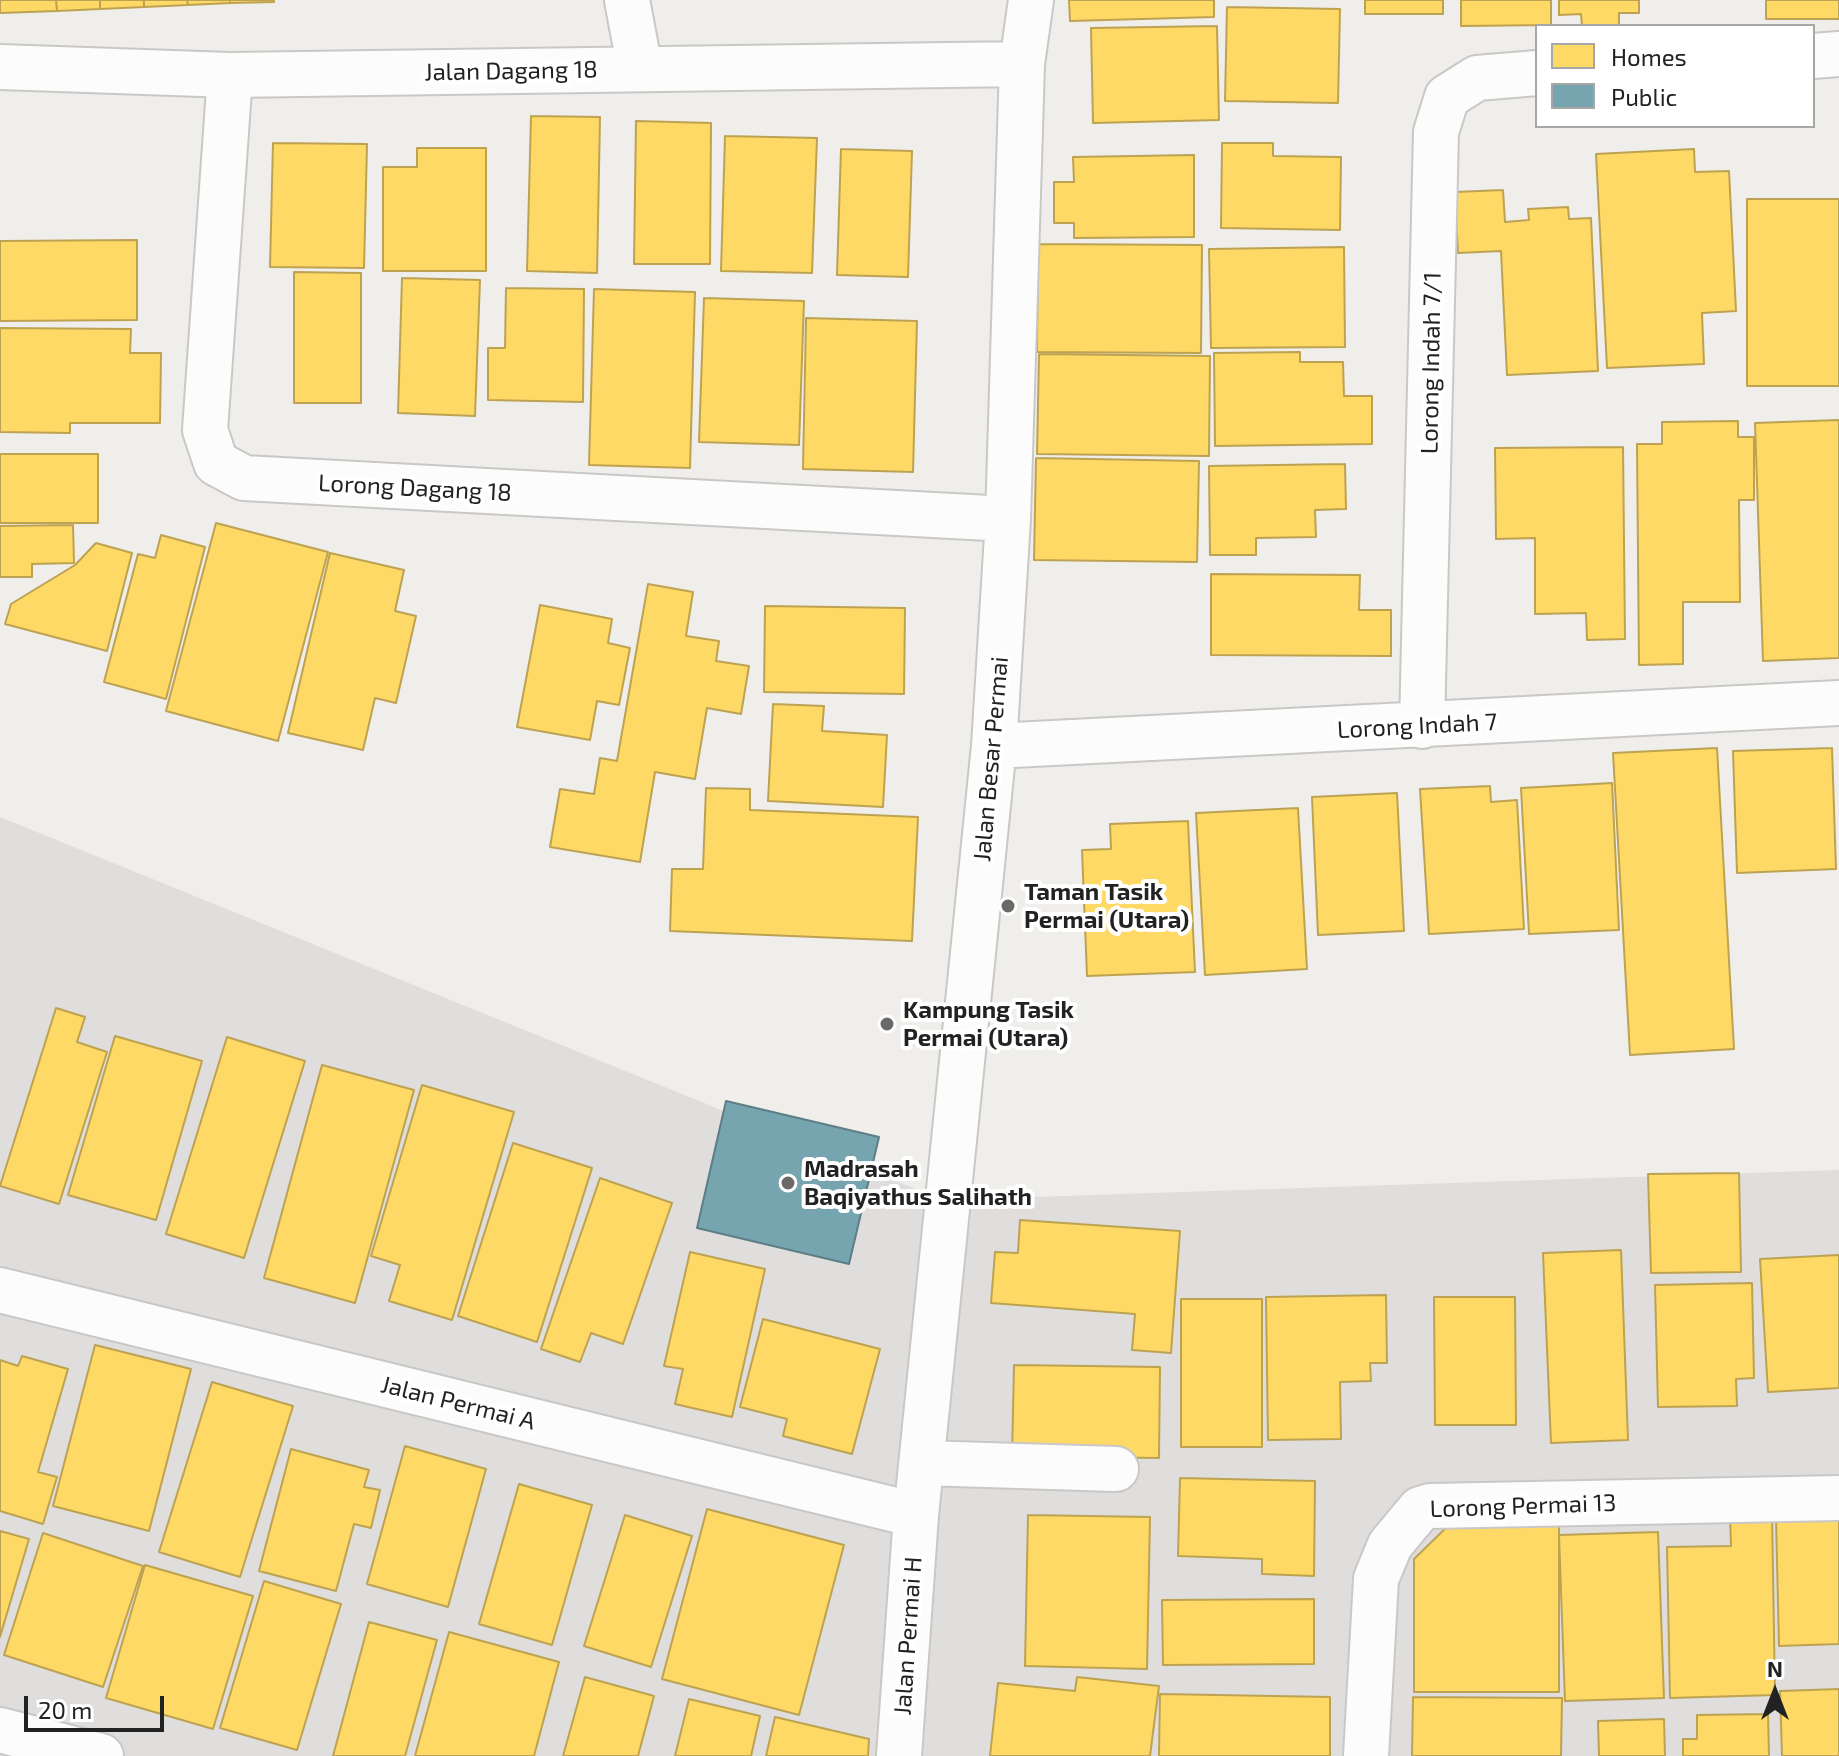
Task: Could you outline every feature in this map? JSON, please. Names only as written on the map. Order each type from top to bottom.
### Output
[{"type":"street","points":[[627,0],[640,69]]},
{"type":"street","name":"Jalan Besar Permai","points":[[916,1515],[994,746],[1008,519],[1022,64],[1031,0]]},
{"type":"street","points":[[1815,56],[1839,54]]},
{"type":"street","name":"Jalan Dagang 18","points":[[0,67],[230,75],[1022,64]]},
{"type":"street","name":"Lorong Indah 7/1","points":[[1422,726],[1436,132],[1447,97],[1477,78],[1535,73]]},
{"type":"street","name":"Lorong Dagang 18","points":[[230,75],[205,430],[216,463],[244,478],[1008,519]]},
{"type":"street","name":"Lorong Indah 7","points":[[994,746],[1839,703]]},
{"type":"street","name":"Jalan Permai A","points":[[0,1290],[916,1515]]},
{"type":"street","points":[[922,1463],[1116,1469]]},
{"type":"street","name":"Lorong Permai 13","points":[[1366,1756],[1376,1579],[1390,1545],[1420,1509],[1839,1498]]},
{"type":"street","name":"Jalan Permai H","points":[[899,1756],[916,1515]]},
{"type":"street","points":[[0,1730],[57,1750],[101,1756]]},
{"type":"shaded area","points":[[0,817],[943,1200],[1839,1170],[1839,1756],[0,1756]]},
{"type":"building: Homes","points":[[0,0],[56,0],[57,11],[0,13]]},
{"type":"building: Homes","points":[[56,0],[100,0],[100,9],[57,11]]},
{"type":"building: Homes","points":[[100,0],[144,0],[144,7],[100,9]]},
{"type":"building: Homes","points":[[144,0],[187,0],[188,5],[144,7]]},
{"type":"building: Homes","points":[[187,0],[230,0],[230,3],[188,5]]},
{"type":"building: Homes","points":[[230,0],[274,0],[274,2],[230,3]]},
{"type":"building: Homes","points":[[1069,0],[1214,0],[1214,17],[1070,21]]},
{"type":"building: Homes","points":[[1365,0],[1443,0],[1443,14],[1365,14]]},
{"type":"building: Homes","points":[[1461,0],[1551,0],[1551,24],[1461,26]]},
{"type":"building: Homes","points":[[1559,0],[1639,0],[1639,13],[1619,13],[1619,24],[1582,24],[1581,14],[1559,15]]},
{"type":"building: Homes","points":[[1766,0],[1839,0],[1839,19],[1766,19]]},
{"type":"building: Homes","points":[[1227,7],[1340,9],[1338,103],[1225,101]]},
{"type":"building: Homes","points":[[1217,26],[1219,120],[1093,123],[1091,28]]},
{"type":"building: Homes","points":[[531,116],[600,117],[597,273],[527,271]]},
{"type":"building: Homes","points":[[636,121],[711,123],[710,264],[634,264]]},
{"type":"building: Homes","points":[[725,136],[817,138],[812,273],[721,271]]},
{"type":"building: Homes","points":[[273,143],[367,144],[364,268],[270,267]]},
{"type":"building: Homes","points":[[1222,143],[1273,143],[1273,156],[1341,157],[1340,230],[1221,228]]},
{"type":"building: Homes","points":[[417,148],[486,148],[486,271],[383,271],[383,167],[417,167]]},
{"type":"building: Homes","points":[[841,149],[912,151],[908,277],[837,275]]},
{"type":"building: Homes","points":[[1694,149],[1695,172],[1729,171],[1736,311],[1702,313],[1704,364],[1607,368],[1596,154]]},
{"type":"building: Homes","points":[[1194,155],[1194,237],[1074,238],[1074,223],[1054,223],[1054,182],[1074,182],[1073,157]]},
{"type":"building: Homes","points":[[1503,190],[1505,222],[1529,220],[1528,209],[1568,207],[1569,219],[1591,218],[1598,371],[1507,375],[1501,251],[1458,253],[1455,192]]},
{"type":"building: Homes","points":[[1747,199],[1839,199],[1839,386],[1747,386]]},
{"type":"building: Homes","points":[[137,240],[137,320],[0,321],[0,241]]},
{"type":"building: Homes","points":[[1038,244],[1202,245],[1201,353],[1037,352]]},
{"type":"building: Homes","points":[[1344,247],[1345,347],[1211,348],[1209,249]]},
{"type":"building: Homes","points":[[294,272],[361,273],[361,403],[294,403]]},
{"type":"building: Homes","points":[[402,278],[480,280],[475,416],[398,413]]},
{"type":"building: Homes","points":[[506,288],[584,289],[583,402],[488,400],[488,348],[505,348]]},
{"type":"building: Homes","points":[[594,289],[695,292],[690,468],[589,465]]},
{"type":"building: Homes","points":[[704,298],[804,301],[799,445],[699,442]]},
{"type":"building: Homes","points":[[806,318],[917,321],[913,472],[803,469]]},
{"type":"building: Homes","points":[[0,328],[131,329],[130,353],[161,353],[160,423],[70,423],[70,433],[0,432]]},
{"type":"building: Homes","points":[[1300,352],[1300,362],[1343,362],[1344,396],[1372,396],[1372,444],[1215,446],[1214,353]]},
{"type":"building: Homes","points":[[1039,354],[1210,356],[1209,456],[1037,454]]},
{"type":"building: Homes","points":[[1839,420],[1839,658],[1763,661],[1755,423]]},
{"type":"building: Homes","points":[[1738,421],[1738,437],[1754,437],[1754,500],[1739,500],[1740,602],[1683,602],[1683,664],[1639,665],[1637,444],[1662,444],[1662,422]]},
{"type":"building: Homes","points":[[1623,447],[1625,639],[1587,640],[1586,613],[1535,614],[1535,538],[1496,539],[1495,448]]},
{"type":"building: Homes","points":[[0,454],[98,454],[98,523],[0,523]]},
{"type":"building: Homes","points":[[1036,458],[1199,461],[1197,562],[1034,560]]},
{"type":"building: Homes","points":[[1345,464],[1346,509],[1315,510],[1316,537],[1256,538],[1256,555],[1210,555],[1209,466]]},
{"type":"building: Homes","points":[[216,523],[328,552],[278,741],[166,711]]},
{"type":"building: Homes","points":[[73,525],[74,563],[32,564],[32,577],[0,577],[0,526]]},
{"type":"building: Homes","points":[[161,535],[205,547],[166,699],[104,682],[138,554],[155,558]]},
{"type":"building: Homes","points":[[96,543],[132,553],[107,651],[5,624],[11,604],[75,565]]},
{"type":"building: Homes","points":[[330,553],[404,570],[395,611],[416,616],[396,703],[375,698],[363,750],[288,733]]},
{"type":"building: Homes","points":[[1211,574],[1360,575],[1359,610],[1391,610],[1391,656],[1211,655]]},
{"type":"building: Homes","points":[[648,584],[693,592],[686,636],[719,641],[716,661],[749,666],[741,714],[707,708],[695,779],[655,772],[640,862],[550,847],[560,789],[594,794],[600,758],[617,761]]},
{"type":"building: Homes","points":[[540,605],[612,619],[608,643],[630,648],[619,705],[597,701],[590,740],[517,727]]},
{"type":"building: Homes","points":[[765,606],[905,608],[904,694],[764,692]]},
{"type":"building: Homes","points":[[773,704],[824,706],[822,731],[887,735],[883,807],[768,801]]},
{"type":"building: Homes","points":[[1717,748],[1734,1049],[1630,1055],[1613,753]]},
{"type":"building: Homes","points":[[1832,748],[1836,869],[1737,873],[1733,751]]},
{"type":"building: Homes","points":[[1612,783],[1619,930],[1529,934],[1521,788]]},
{"type":"building: Homes","points":[[1490,786],[1491,802],[1517,800],[1524,929],[1429,934],[1420,789]]},
{"type":"building: Homes","points":[[706,788],[750,789],[750,810],[918,817],[912,941],[670,931],[672,869],[703,869]]},
{"type":"building: Homes","points":[[1397,793],[1404,931],[1318,935],[1312,797]]},
{"type":"building: Homes","points":[[1298,808],[1307,969],[1205,975],[1196,813]]},
{"type":"building: Homes","points":[[1188,821],[1195,972],[1087,976],[1082,850],[1111,849],[1110,824]]},
{"type":"building: Homes","points":[[56,1008],[85,1017],[77,1042],[107,1052],[59,1204],[0,1186]]},
{"type":"building: Homes","points":[[115,1036],[202,1061],[156,1220],[68,1195]]},
{"type":"building: Homes","points":[[227,1037],[305,1061],[244,1258],[166,1234]]},
{"type":"building: Homes","points":[[322,1065],[414,1090],[355,1303],[264,1278]]},
{"type":"building: Homes","points":[[422,1085],[514,1112],[452,1320],[389,1301],[400,1265],[371,1256]]},
{"type":"building: Homes","points":[[513,1143],[592,1168],[537,1342],[458,1316]]},
{"type":"building: Homes","points":[[1739,1173],[1741,1272],[1651,1273],[1648,1174]]},
{"type":"building: Homes","points":[[600,1178],[672,1203],[623,1344],[591,1333],[580,1362],[541,1349]]},
{"type":"building: Homes","points":[[1020,1220],[1180,1231],[1171,1353],[1132,1350],[1135,1314],[991,1303],[995,1252],[1018,1253]]},
{"type":"building: Homes","points":[[1621,1250],[1628,1440],[1551,1443],[1543,1253]]},
{"type":"building: Homes","points":[[690,1252],[765,1269],[732,1417],[675,1404],[683,1369],[664,1366]]},
{"type":"building: Homes","points":[[1839,1255],[1839,1388],[1768,1392],[1760,1259]]},
{"type":"building: Homes","points":[[1752,1283],[1754,1378],[1736,1379],[1737,1406],[1658,1407],[1655,1285]]},
{"type":"building: Homes","points":[[1386,1295],[1387,1363],[1370,1363],[1371,1381],[1340,1382],[1341,1439],[1268,1440],[1266,1297]]},
{"type":"building: Homes","points":[[1434,1297],[1515,1297],[1516,1425],[1435,1425]]},
{"type":"building: Homes","points":[[1181,1299],[1262,1299],[1262,1447],[1181,1447]]},
{"type":"building: Homes","points":[[763,1319],[880,1349],[852,1454],[783,1436],[787,1419],[740,1407]]},
{"type":"building: Homes","points":[[95,1345],[191,1369],[149,1531],[53,1506]]},
{"type":"building: Homes","points":[[22,1356],[68,1369],[38,1472],[57,1477],[43,1524],[0,1511],[0,1360],[18,1366]]},
{"type":"building: Homes","points":[[1014,1365],[1160,1367],[1159,1458],[1012,1456]]},
{"type":"building: Homes","points":[[212,1382],[293,1406],[240,1577],[159,1552]]},
{"type":"building: Homes","points":[[405,1446],[486,1469],[448,1607],[367,1584]]},
{"type":"building: Homes","points":[[291,1449],[369,1470],[364,1487],[380,1490],[371,1528],[354,1524],[336,1591],[259,1571]]},
{"type":"building: Homes","points":[[1180,1478],[1315,1481],[1314,1576],[1262,1574],[1262,1559],[1178,1556]]},
{"type":"building: Homes","points":[[519,1484],[592,1505],[552,1645],[479,1624]]},
{"type":"building: Homes","points":[[707,1509],[844,1545],[799,1715],[662,1679]]},
{"type":"building: Homes","points":[[1772,1513],[1775,1695],[1670,1698],[1667,1547],[1731,1546],[1730,1514]]},
{"type":"building: Homes","points":[[625,1515],[692,1536],[651,1667],[584,1646]]},
{"type":"building: Homes","points":[[1028,1515],[1150,1517],[1147,1669],[1025,1666]]},
{"type":"building: Homes","points":[[1839,1517],[1839,1644],[1779,1646],[1776,1518]]},
{"type":"building: Homes","points":[[1452,1522],[1559,1522],[1559,1692],[1414,1692],[1414,1559]]},
{"type":"building: Homes","points":[[0,1531],[29,1539],[0,1637]]},
{"type":"building: Homes","points":[[1658,1532],[1664,1698],[1565,1701],[1559,1535]]},
{"type":"building: Homes","points":[[43,1533],[143,1566],[103,1687],[4,1655]]},
{"type":"building: Homes","points":[[145,1565],[253,1596],[213,1729],[106,1698]]},
{"type":"building: Homes","points":[[264,1581],[341,1604],[297,1750],[220,1728]]},
{"type":"building: Homes","points":[[1314,1599],[1314,1664],[1163,1665],[1162,1600]]},
{"type":"building: Homes","points":[[369,1622],[437,1640],[405,1756],[333,1756]]},
{"type":"building: Homes","points":[[449,1632],[559,1662],[534,1756],[415,1756]]},
{"type":"building: Homes","points":[[585,1677],[654,1696],[638,1756],[563,1756]]},
{"type":"building: Homes","points":[[1077,1677],[1159,1686],[1150,1756],[990,1756],[998,1683],[1075,1691]]},
{"type":"building: Homes","points":[[1839,1689],[1839,1756],[1782,1756],[1780,1691]]},
{"type":"building: Homes","points":[[1160,1694],[1330,1697],[1330,1756],[1159,1756]]},
{"type":"building: Homes","points":[[1413,1697],[1562,1698],[1561,1756],[1412,1756]]},
{"type":"building: Homes","points":[[689,1699],[760,1716],[751,1756],[675,1756]]},
{"type":"building: Homes","points":[[1768,1714],[1769,1756],[1683,1756],[1683,1739],[1697,1739],[1697,1715]]},
{"type":"building: Homes","points":[[775,1717],[869,1739],[868,1756],[766,1756]]},
{"type":"building: Homes","points":[[1664,1719],[1665,1756],[1599,1756],[1598,1721]]},
{"type":"building: Public","name":"Madrasah Baqiyathus Salihath","points":[[726,1101],[879,1137],[849,1264],[697,1228]]},
{"type":"place","name":"Taman Tasik Permai (Utara)","points":[[1008,906]]},
{"type":"place","name":"Kampung Tasik Permai (Utara)","points":[[887,1024]]},
{"type":"place","name":"Madrasah Baqiyathus Salihath","points":[[788,1183]]}]
